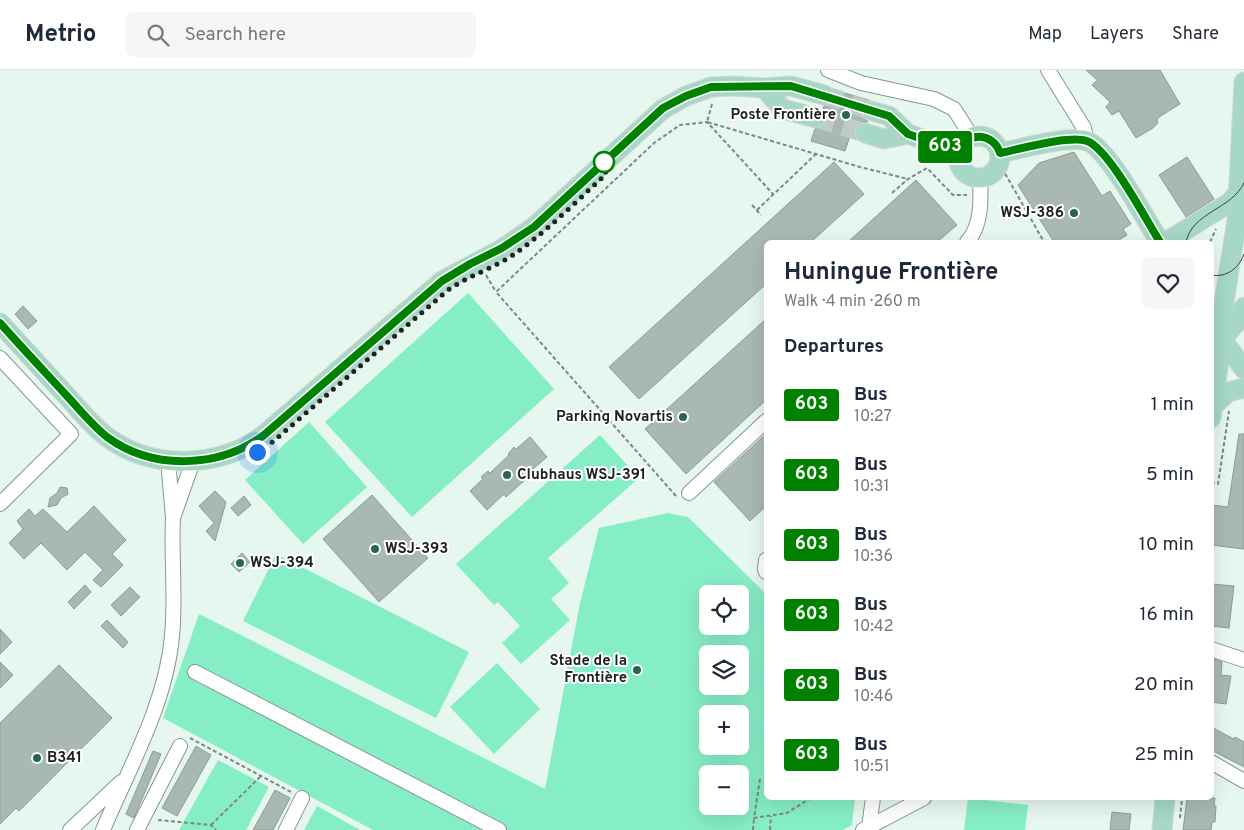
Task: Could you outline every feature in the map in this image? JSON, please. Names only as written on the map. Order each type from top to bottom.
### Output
[{"type":"main road","points":[[1219,417],[1222,315],[1241,190],[1244,82]]},
{"type":"main road","points":[[0,324],[98,430],[109,438],[129,449],[168,460],[193,461],[220,456],[254,442],[442,281],[502,248],[534,227],[663,108],[686,96],[712,95],[733,86],[764,88],[791,86],[824,95]]},
{"type":"main road","points":[[764,88],[783,109],[816,118]]},
{"type":"main road","points":[[872,111],[889,116],[908,134],[959,152]]},
{"type":"main road","points":[[865,133],[884,139],[908,134]]},
{"type":"main road","points":[[984,136],[998,147],[1000,158],[994,173],[980,179],[969,176],[961,168],[958,158],[963,143],[972,138],[984,136]]},
{"type":"main road","points":[[1000,158],[1055,142],[1087,141],[1106,156],[1159,240]]},
{"type":"main road","points":[[1169,240],[1229,202],[1241,190]]},
{"type":"main road","points":[[1222,339],[1237,322],[1244,306]]},
{"type":"main road","points":[[1214,327],[1244,369]]},
{"type":"main road","points":[[1219,417],[1228,392],[1244,388]]},
{"type":"main road","points":[[1165,800],[1170,826]]},
{"type":"street","points":[[828,70],[861,83],[934,99],[954,109],[972,138]]},
{"type":"street","points":[[1048,70],[1084,128],[1087,141]]},
{"type":"street","points":[[968,240],[977,224],[981,194],[980,179]]},
{"type":"street","points":[[0,358],[71,434],[0,504]]},
{"type":"street","points":[[689,493],[764,423]]},
{"type":"street","points":[[103,830],[154,711],[168,664],[174,609],[171,554],[173,518],[168,460]]},
{"type":"street","points":[[173,518],[193,461]]},
{"type":"street","points":[[1214,650],[1244,660]]},
{"type":"street","points":[[195,672],[499,830]]},
{"type":"street","points":[[140,824],[185,742]]},
{"type":"street","points":[[1214,764],[1244,781]]},
{"type":"street","points":[[70,830],[125,778]]},
{"type":"street","points":[[286,830],[302,798]]},
{"type":"street","points":[[866,828],[873,800]]},
{"type":"street","points":[[866,828],[920,800]]},
{"type":"street","points":[[894,815],[895,830]]},
{"type":"path","points":[[707,122],[712,95]]},
{"type":"path","points":[[707,122],[773,194]]},
{"type":"path","points":[[496,292],[654,144],[680,125],[707,122],[908,179]]},
{"type":"path","points":[[757,210],[816,154]]},
{"type":"path","points":[[1000,158],[1043,240]]},
{"type":"path","points":[[892,193],[908,179],[927,168],[953,195],[970,195]]},
{"type":"path","points":[[752,205],[761,215]]},
{"type":"path","points":[[483,270],[496,292],[680,501],[689,493]]},
{"type":"path","points":[[1219,417],[1226,435]]},
{"type":"path","points":[[1214,483],[1218,484],[1226,435],[1219,417]]},
{"type":"path","points":[[185,742],[261,776],[302,798]]},
{"type":"path","points":[[211,825],[261,776]]},
{"type":"path","points":[[753,830],[760,779]]},
{"type":"path","points":[[754,818],[787,813],[809,800]]},
{"type":"path","points":[[1170,826],[1181,800]]},
{"type":"path","points":[[770,830],[771,816]]},
{"type":"path","points":[[140,824],[211,825],[216,830]]},
{"type":"green space","points":[[468,293],[554,389],[412,517],[325,422]]},
{"type":"green space","points":[[309,422],[367,487],[303,544],[245,480]]},
{"type":"green space","points":[[600,435],[639,478],[548,558],[569,583],[551,599],[570,620],[521,664],[502,643],[520,626],[498,602],[494,605],[456,564]]},
{"type":"green space","points":[[668,513],[688,517],[764,592],[764,800],[855,800],[852,825],[843,830],[373,830],[163,718],[199,614],[545,789],[580,603],[599,528]]},
{"type":"green space","points":[[276,554],[469,652],[436,718],[243,621]]},
{"type":"green space","points":[[497,663],[540,709],[494,754],[450,707]]},
{"type":"green space","points":[[218,760],[269,787],[246,830],[179,830]]},
{"type":"green space","points":[[968,800],[1028,805],[1025,830],[964,830]]},
{"type":"green space","points":[[317,806],[360,830],[304,830]]},
{"type":"building","points":[[1086,70],[1160,70],[1180,104],[1159,117],[1158,123],[1153,128],[1136,138],[1119,111],[1112,115],[1106,107],[1110,102],[1092,85],[1097,80]]},
{"type":"building","name":"Poste Frontière","points":[[834,90],[869,100],[861,108],[861,114],[868,122],[862,122],[857,125],[854,130],[855,137],[850,136],[845,151],[811,141],[815,129],[824,126],[827,121],[827,115],[823,110],[824,106],[832,103],[835,98]]},
{"type":"building","name":"WSJ-386","points":[[1074,152],[1102,196],[1110,191],[1131,224],[1123,229],[1127,235],[1119,240],[1053,240],[1018,185],[1039,163]]},
{"type":"building","points":[[1187,157],[1214,199],[1186,217],[1159,175]]},
{"type":"building","points":[[834,162],[864,194],[813,240],[764,240],[764,286],[639,399],[609,367]]},
{"type":"building","points":[[916,180],[957,225],[939,240],[850,240]]},
{"type":"building","points":[[23,306],[37,321],[28,329],[15,314]]},
{"type":"building","points":[[764,321],[764,402],[686,474],[645,429]]},
{"type":"building","points":[[1239,434],[1244,434],[1244,549],[1214,545],[1214,505],[1228,507]]},
{"type":"building","points":[[764,436],[764,508],[750,521],[714,482]]},
{"type":"building","name":"Clubhaus WSJ-391","points":[[530,437],[547,457],[533,469],[535,471],[506,497],[504,494],[487,510],[470,491],[483,479],[481,477],[488,471],[490,473],[509,455],[514,447],[516,449]]},
{"type":"building","points":[[60,487],[67,488],[68,494],[61,498],[57,505],[48,507],[50,498],[57,493]]},
{"type":"building","points":[[215,491],[226,502],[215,541],[206,531],[214,523],[199,506]]},
{"type":"building","name":"WSJ-393","points":[[372,495],[428,558],[379,602],[323,539]]},
{"type":"building","points":[[244,496],[251,505],[238,516],[231,508]]},
{"type":"building","points":[[94,506],[126,540],[112,554],[123,565],[101,587],[93,580],[103,570],[85,552],[67,570],[41,543],[24,559],[9,543],[23,529],[17,521],[29,509],[35,516],[43,509],[67,532]]},
{"type":"building","name":"WSJ-394","points":[[242,553],[250,562],[239,572],[231,564]]},
{"type":"building","points":[[1214,584],[1234,586],[1229,628],[1214,626]]},
{"type":"building","points":[[85,585],[91,592],[74,609],[68,602]]},
{"type":"building","points":[[130,587],[140,597],[121,616],[111,605]]},
{"type":"building","points":[[107,620],[128,642],[123,648],[101,626]]},
{"type":"building","points":[[0,629],[12,642],[0,654]]},
{"type":"building","points":[[1214,659],[1222,662],[1221,675],[1231,676],[1226,704],[1214,702]]},
{"type":"building","points":[[0,662],[13,675],[0,688]]},
{"type":"building","name":"B341","points":[[59,665],[112,718],[19,811],[16,808],[0,824],[0,723]]},
{"type":"building","points":[[1214,729],[1244,742],[1244,767],[1214,752]]},
{"type":"building","points":[[196,746],[211,755],[177,816],[162,808]]},
{"type":"building","points":[[153,751],[161,754],[134,818],[126,814]]},
{"type":"building","points":[[275,790],[290,798],[273,830],[253,830]]},
{"type":"building","points":[[1215,798],[1215,822],[1212,822],[1211,830],[1183,830],[1187,800],[1214,800]]},
{"type":"building","points":[[1112,812],[1131,814],[1129,830],[1110,830]]},
{"type":"tunnel","points":[[824,95],[872,111]]},
{"type":"tunnel","points":[[816,118],[865,133]]},
{"type":"tram line","points":[[1187,240],[1196,224],[1230,199],[1244,183]]},
{"type":"tram line","points":[[1214,276],[1232,271],[1239,264],[1244,254]]},
{"type":"bus line","name":"603","points":[[0,323],[98,430],[117,443],[140,453],[181,462],[208,459],[239,450],[264,435],[442,281],[520,238],[534,227],[663,108],[686,96],[711,87],[764,88],[791,86],[889,116],[908,134],[959,152],[963,143],[978,136],[984,136],[994,142],[1000,153],[1055,142],[1087,141],[1106,156],[1159,240]]},
{"type":"place","name":"Poste Frontière","points":[[846,115]]},
{"type":"place","name":"WSJ-386","points":[[1074,213]]},
{"type":"place","name":"Parking Novartis","points":[[683,417]]},
{"type":"place","name":"Clubhaus WSJ-391","points":[[507,475]]},
{"type":"place","name":"WSJ-393","points":[[375,549]]},
{"type":"place","name":"WSJ-394","points":[[240,563]]},
{"type":"place","name":"Stade de la Frontière","points":[[637,670]]},
{"type":"place","name":"B341","points":[[37,758]]},
{"type":"route","points":[[257,452],[269,445],[427,306],[466,278],[510,257],[528,244],[606,174],[604,162]]}]
